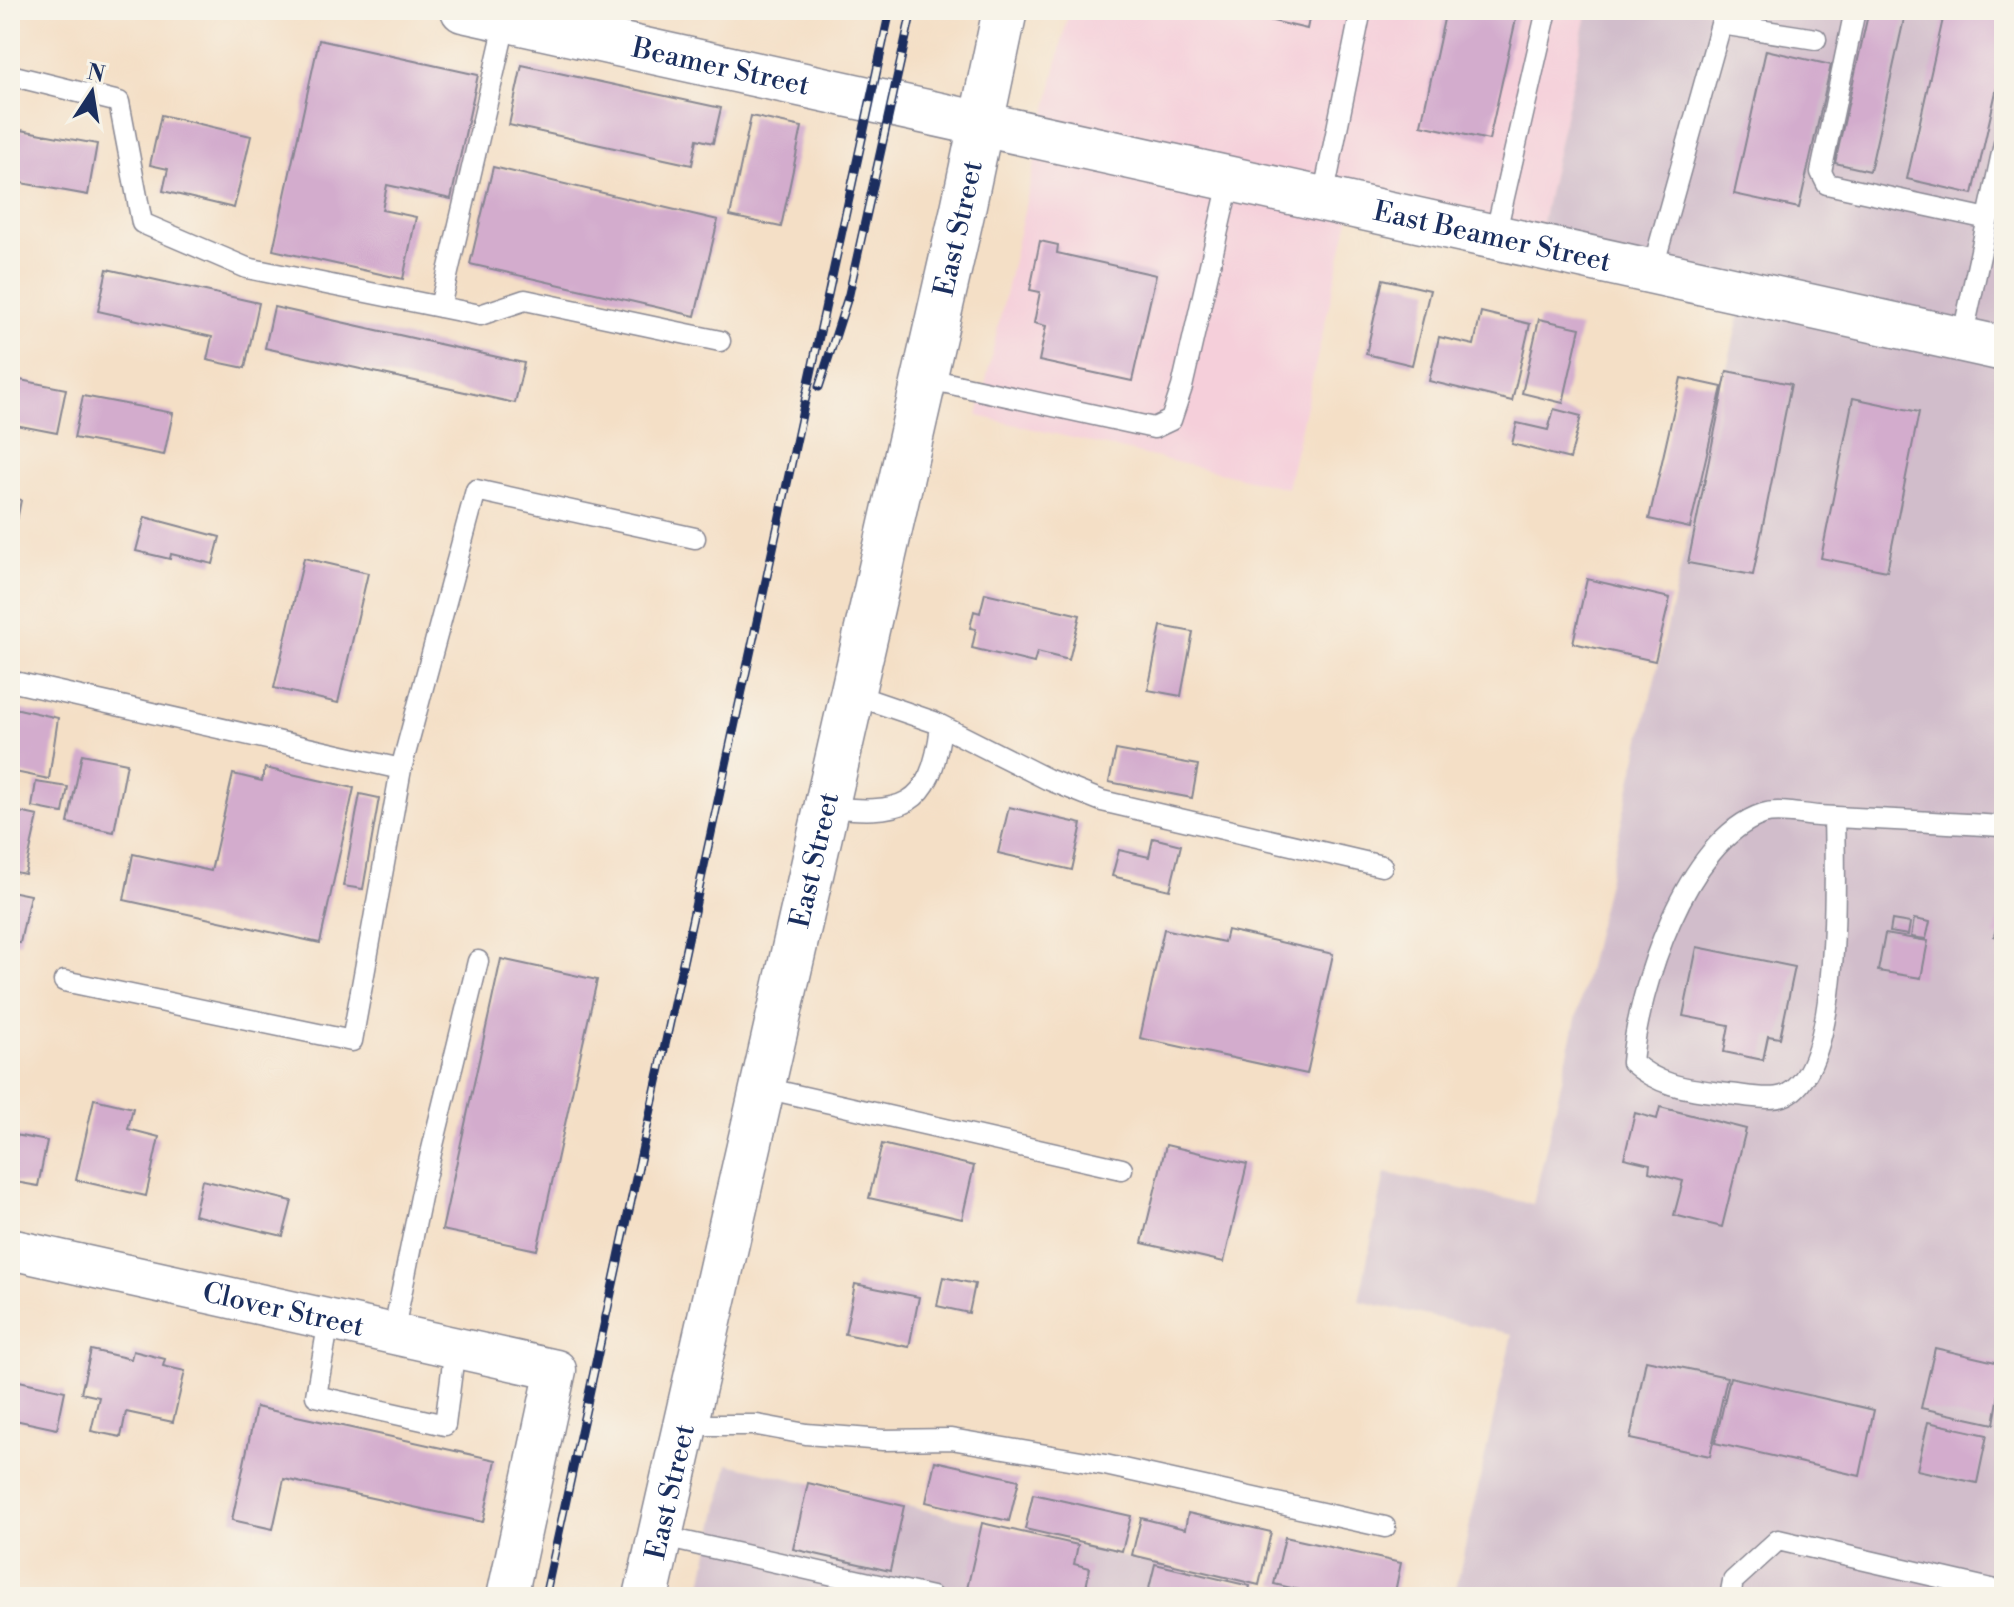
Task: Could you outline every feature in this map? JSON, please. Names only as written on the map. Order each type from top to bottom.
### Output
[{"type":"main road","name":"Beamer Street","points":[[463,10],[981,123]]},
{"type":"main road","name":"East Street","points":[[646,1597],[1005,10]]},
{"type":"main road","name":"East Beamer Street","points":[[981,123],[2004,349]]},
{"type":"street","name":"Clover Street","points":[[10,1249],[556,1370],[507,1597]]},
{"type":"lane","points":[[1323,198],[1361,10]]},
{"type":"lane","points":[[1495,236],[1547,10]]},
{"type":"lane","points":[[1855,10],[1821,172],[1827,184],[1988,219]]},
{"type":"lane","points":[[1652,271],[1723,17],[1816,39]]},
{"type":"lane","points":[[440,307],[506,20]]},
{"type":"lane","points":[[10,75],[119,102],[142,223],[247,268],[480,315],[525,300],[720,341]]},
{"type":"lane","points":[[1962,339],[2004,144]]},
{"type":"lane","points":[[924,378],[1154,428],[1171,420],[1182,387],[1230,178]]},
{"type":"lane","points":[[64,981],[352,1041],[401,769],[476,490],[695,538]]},
{"type":"lane","points":[[10,681],[401,769]]},
{"type":"lane","points":[[852,694],[941,726],[1047,779],[1102,801],[1382,866]]},
{"type":"lane","points":[[825,807],[875,812],[901,805],[920,789],[934,769],[941,726]]},
{"type":"lane","points":[[1834,817],[1831,979],[1824,1033],[1803,1080],[1783,1096],[1749,1096],[1690,1089],[1651,1079],[1632,1062],[1635,1024],[1674,914],[1695,870],[1729,834],[1764,813],[1834,817],[2004,827]]},
{"type":"lane","points":[[393,1334],[424,1182],[478,961]]},
{"type":"lane","points":[[760,1087],[1122,1169]]},
{"type":"lane","points":[[329,1320],[316,1396],[445,1425],[455,1347]]},
{"type":"lane","points":[[684,1425],[757,1425],[806,1434],[883,1440],[951,1439],[1105,1465],[1385,1527]]},
{"type":"lane","points":[[659,1536],[932,1597]]},
{"type":"lane","points":[[1730,1597],[1733,1581],[1778,1540],[2004,1592]]},
{"type":"shaded area","points":[[1069,10],[1588,10],[1537,245],[1352,206],[1287,488],[978,416]]},
{"type":"shaded area","points":[[1588,10],[2004,10],[2004,1597],[1454,1597],[1512,1334],[1359,1301],[1385,1173],[1533,1204],[1745,291],[1537,245]]},
{"type":"shaded area","points":[[728,1464],[1294,1597],[699,1597]]},
{"type":"building","points":[[1226,10],[1311,10],[1307,29]]},
{"type":"building","points":[[1446,10],[1518,10],[1489,140],[1421,125]]},
{"type":"building","points":[[1869,10],[1906,10],[1870,171],[1835,163]]},
{"type":"building","points":[[1945,10],[2004,10],[2004,56],[1973,194],[1907,179]]},
{"type":"building","points":[[319,40],[478,75],[451,199],[387,185],[382,210],[416,217],[403,279],[273,250]]},
{"type":"building","points":[[1766,50],[1831,65],[1799,208],[1734,194]]},
{"type":"building","points":[[522,65],[721,108],[713,143],[697,139],[692,165],[509,125]]},
{"type":"building","points":[[161,115],[251,136],[234,208],[163,191],[168,169],[150,165]]},
{"type":"building","points":[[751,116],[802,127],[781,227],[730,216]]},
{"type":"building","points":[[10,128],[97,144],[88,195],[10,181]]},
{"type":"building","points":[[493,167],[718,220],[695,316],[470,264]]},
{"type":"building","points":[[2004,226],[2004,252],[1997,251]]},
{"type":"building","points":[[1040,241],[1058,245],[1057,253],[1156,275],[1132,381],[1039,361],[1046,326],[1034,323],[1040,292],[1030,290]]},
{"type":"building","points":[[107,269],[259,303],[245,368],[207,360],[212,337],[98,311]]},
{"type":"building","points":[[1383,279],[1430,290],[1412,365],[1366,354]]},
{"type":"building","points":[[274,307],[524,363],[515,403],[265,348]]},
{"type":"building","points":[[1481,312],[1530,324],[1512,401],[1429,381],[1439,337],[1474,345]]},
{"type":"building","points":[[1539,319],[1580,328],[1563,403],[1522,393]]},
{"type":"building","points":[[1727,371],[1791,384],[1753,575],[1688,563]]},
{"type":"building","points":[[10,378],[66,389],[57,433],[10,424]]},
{"type":"building","points":[[1681,378],[1722,387],[1690,528],[1649,519]]},
{"type":"building","points":[[83,396],[173,413],[164,455],[74,438]]},
{"type":"building","points":[[1853,398],[1919,412],[1887,571],[1821,558]]},
{"type":"building","points":[[1554,409],[1581,416],[1570,459],[1512,444],[1517,423],[1548,430]]},
{"type":"building","points":[[10,497],[21,500],[13,541],[10,540]]},
{"type":"building","points":[[145,517],[220,537],[213,564],[171,554],[170,559],[136,551]]},
{"type":"building","points":[[304,558],[368,573],[338,703],[274,688]]},
{"type":"building","points":[[1587,579],[1670,598],[1655,661],[1573,643]]},
{"type":"building","points":[[985,593],[1080,615],[1069,660],[1037,652],[1034,663],[972,648],[976,629],[970,628],[974,611],[980,613]]},
{"type":"building","points":[[1161,626],[1193,632],[1181,696],[1148,690]]},
{"type":"building","points":[[10,707],[58,718],[49,779],[10,771]]},
{"type":"building","points":[[1116,750],[1198,765],[1192,798],[1109,782]]},
{"type":"building","points":[[82,754],[127,763],[114,832],[68,823]]},
{"type":"building","points":[[265,768],[354,788],[320,943],[124,900],[133,854],[211,871],[233,774],[262,781]]},
{"type":"building","points":[[36,782],[68,787],[63,813],[32,807]]},
{"type":"building","points":[[360,794],[379,798],[363,889],[343,886]]},
{"type":"building","points":[[1009,807],[1082,824],[1072,870],[998,853]]},
{"type":"building","points":[[10,810],[38,816],[25,874],[10,871]]},
{"type":"building","points":[[1153,838],[1181,845],[1170,890],[1112,876],[1119,850],[1149,857]]},
{"type":"building","points":[[10,891],[30,895],[20,943],[10,941]]},
{"type":"building","points":[[2004,901],[2004,939],[1994,936]]},
{"type":"building","points":[[1914,919],[1930,922],[1926,939],[1911,937]]},
{"type":"building","points":[[1892,920],[1910,923],[1908,935],[1890,932]]},
{"type":"building","points":[[1164,929],[1224,942],[1227,930],[1333,954],[1307,1074],[1140,1038]]},
{"type":"building","points":[[1885,934],[1928,941],[1921,978],[1878,971]]},
{"type":"building","points":[[1697,947],[1795,967],[1780,1038],[1768,1036],[1763,1060],[1724,1052],[1729,1025],[1683,1016]]},
{"type":"building","points":[[501,959],[597,980],[537,1250],[442,1230]]},
{"type":"building","points":[[94,1099],[133,1108],[128,1129],[159,1137],[146,1196],[76,1180]]},
{"type":"building","points":[[1660,1107],[1746,1129],[1722,1227],[1674,1215],[1683,1181],[1649,1172],[1650,1164],[1624,1158],[1635,1113],[1657,1119]]},
{"type":"building","points":[[10,1134],[47,1141],[38,1186],[10,1181]]},
{"type":"building","points":[[882,1144],[974,1166],[962,1219],[869,1198]]},
{"type":"building","points":[[1166,1145],[1247,1164],[1224,1262],[1142,1243]]},
{"type":"building","points":[[202,1180],[292,1201],[283,1236],[194,1215]]},
{"type":"building","points":[[943,1277],[975,1284],[969,1313],[937,1306]]},
{"type":"building","points":[[855,1284],[919,1297],[909,1347],[845,1334]]},
{"type":"building","points":[[1935,1348],[2004,1364],[1994,1424],[1921,1408]]},
{"type":"building","points":[[91,1350],[131,1359],[133,1351],[165,1359],[163,1366],[185,1371],[173,1422],[126,1412],[121,1437],[91,1431],[99,1397],[81,1393]]},
{"type":"building","points":[[1646,1360],[1727,1377],[1710,1456],[1630,1439]]},
{"type":"building","points":[[1730,1377],[1874,1410],[1860,1476],[1715,1443]]},
{"type":"building","points":[[10,1379],[65,1391],[57,1429],[10,1419]]},
{"type":"building","points":[[256,1407],[496,1460],[483,1522],[284,1479],[273,1529],[232,1520]]},
{"type":"building","points":[[1928,1422],[1987,1435],[1977,1483],[1917,1470]]},
{"type":"building","points":[[935,1461],[1019,1480],[1009,1521],[926,1502]]},
{"type":"building","points":[[808,1483],[904,1506],[890,1571],[793,1549]]},
{"type":"building","points":[[1033,1494],[1131,1516],[1122,1551],[1025,1529]]},
{"type":"building","points":[[1188,1513],[1271,1532],[1259,1585],[1132,1555],[1141,1518],[1185,1529]]},
{"type":"building","points":[[982,1523],[1078,1545],[1074,1564],[1090,1568],[1084,1597],[1004,1597],[967,1589]]},
{"type":"building","points":[[1285,1537],[1401,1563],[1394,1597],[1330,1597],[1274,1584]]},
{"type":"building","points":[[1155,1564],[1250,1586],[1248,1597],[1147,1597]]},
{"type":"railway","points":[[545,1597],[890,10]]},
{"type":"railway","points":[[819,387],[849,294],[912,10]]}]
